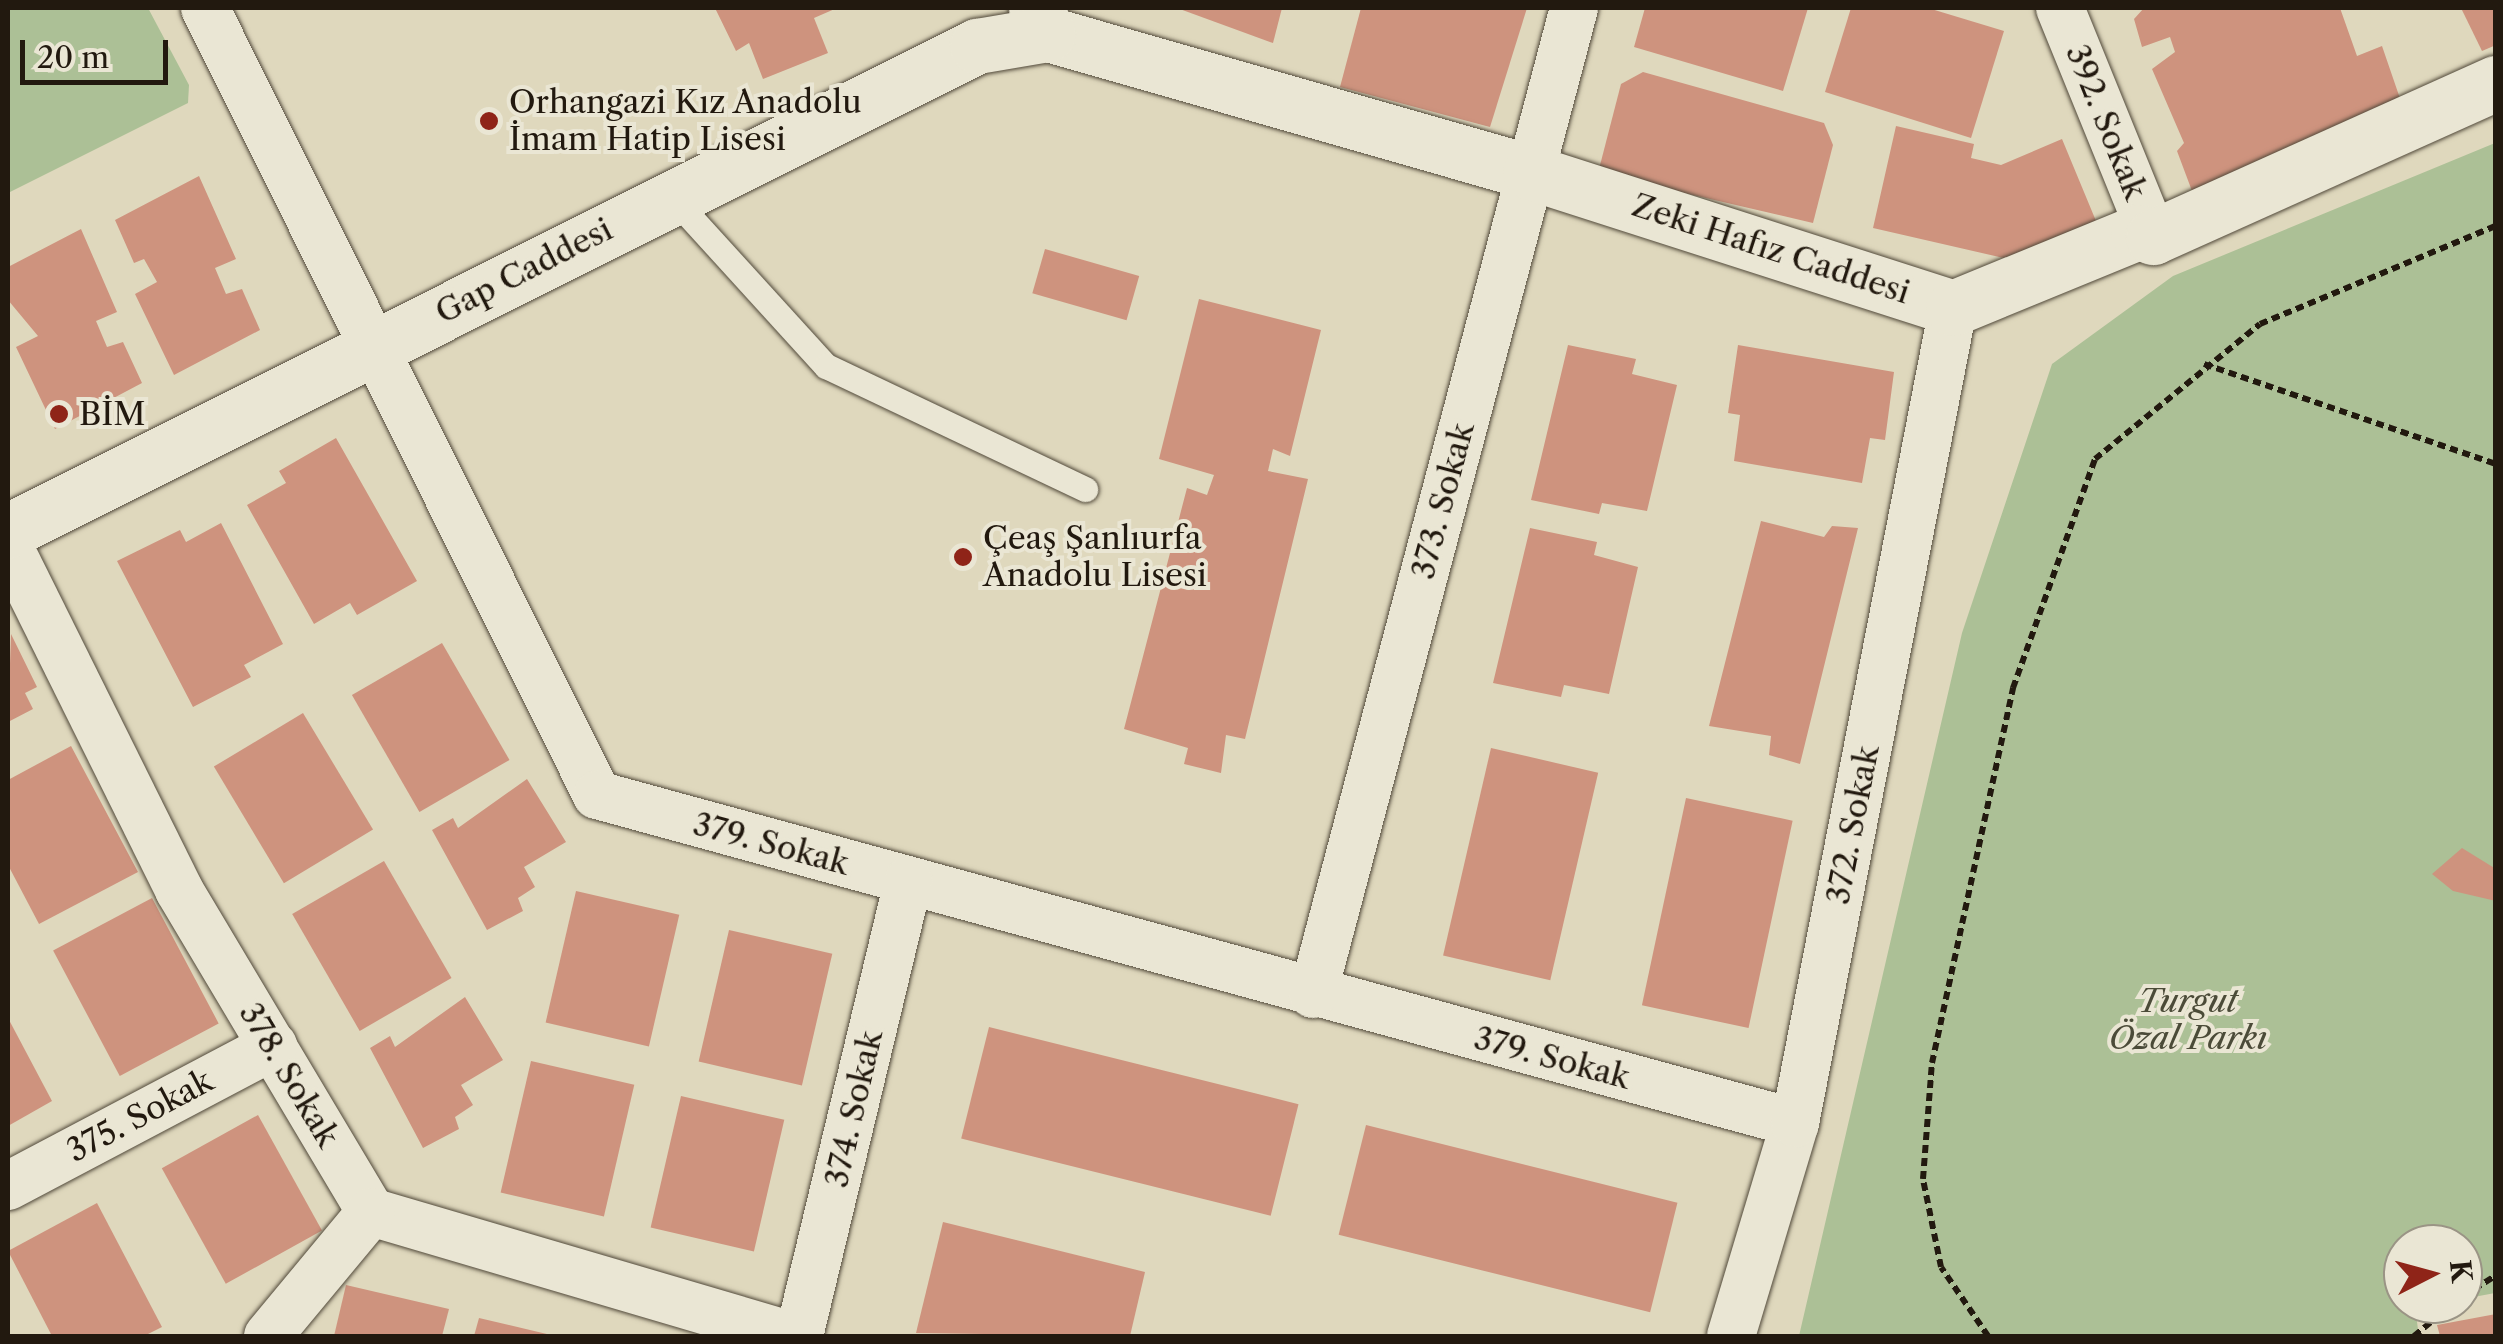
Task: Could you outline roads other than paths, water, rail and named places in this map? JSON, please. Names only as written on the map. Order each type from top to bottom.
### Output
[{"type":"street","name":"379. Sokak","points":[[205,8],[597,796],[1795,1123]]},
{"type":"street","name":"373. Sokak","points":[[1313,994],[1574,8]]},
{"type":"street","name":"392. Sokak","points":[[2060,8],[2153,238]]},
{"type":"street","name":"Gap Caddesi","points":[[8,531],[977,46],[1042,20]]},
{"type":"street","name":"Zeki Hafız Caddesi","points":[[1042,20],[1953,308],[2138,232],[2153,238],[2496,83]]},
{"type":"street","name":"372. Sokak","points":[[1730,1336],[1795,1123],[1953,308]]},
{"type":"street","name":"378. Sokak","points":[[8,545],[179,890],[370,1212]]},
{"type":"street","name":"374. Sokak","points":[[796,1336],[908,881]]},
{"type":"street","name":"375. Sokak","points":[[8,1186],[273,1046]]},
{"type":"street","points":[[268,1336],[370,1212],[796,1336]]},
{"type":"lane","points":[[672,197],[826,366],[1086,489]]},
{"type":"place","name":"Orhangazi Kız Anadolu İmam Hatip Lisesi","points":[[489,121]]},
{"type":"place","name":"BİM","points":[[59,414]]},
{"type":"place","name":"Çeaş Şanlıurfa Anadolu Lisesi","points":[[963,557]]},
{"type":"park label","name":"Turgut Özal Parkı","points":[[2188,1020]]}]
